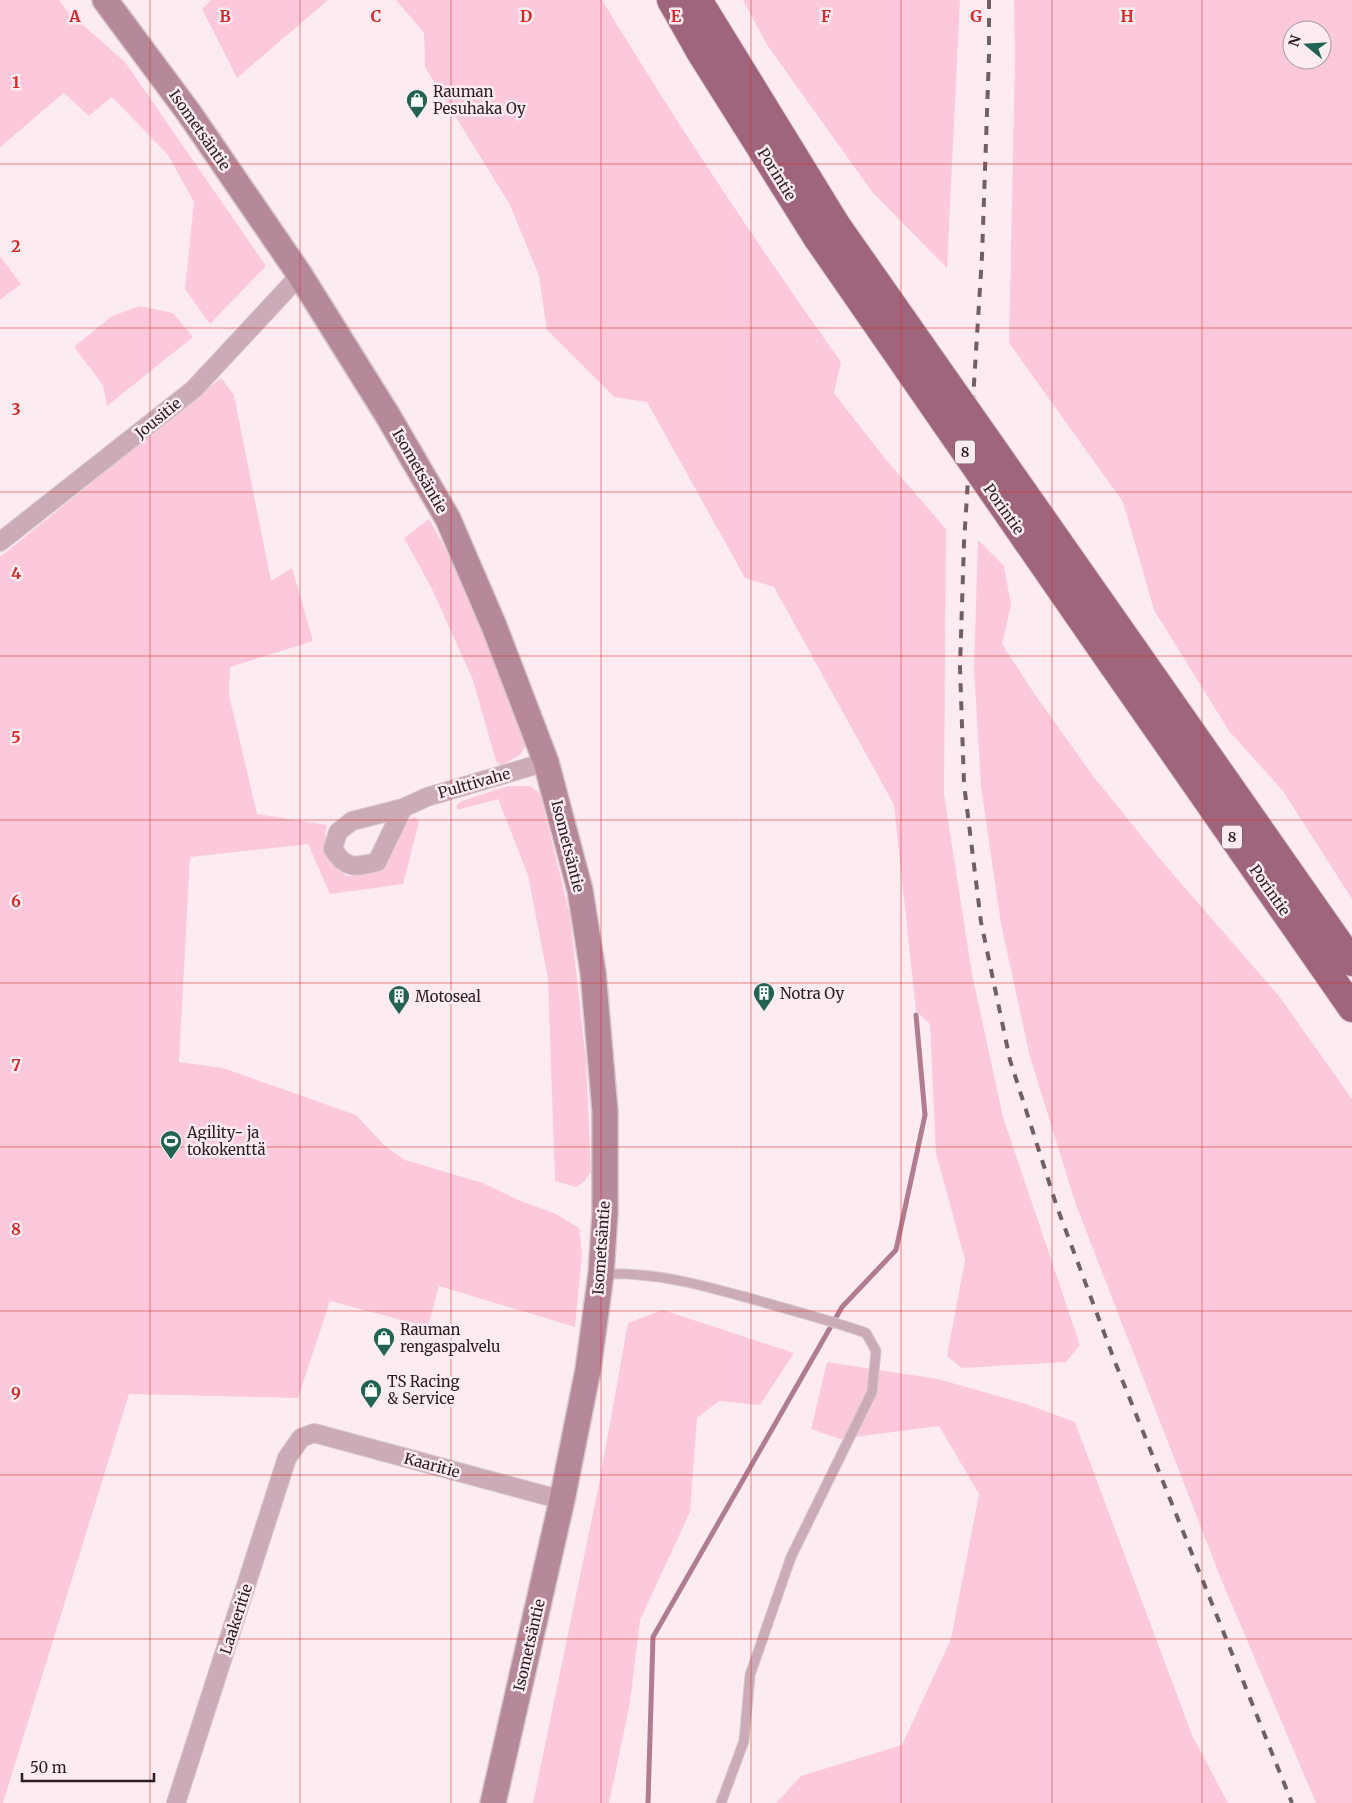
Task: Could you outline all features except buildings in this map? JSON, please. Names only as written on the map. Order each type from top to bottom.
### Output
[{"type":"highway","name":"Porintie","points":[[670,0],[701,54],[827,233],[1134,650],[1352,962]]},
{"type":"highway","name":"Porintie","points":[[698,0],[827,233],[1113,665],[1352,1008]]},
{"type":"main road","name":"Isometsäntie","points":[[105,0],[189,113],[300,275],[388,416],[448,519],[494,626],[546,762],[580,890],[594,981],[605,1111],[605,1213],[601,1274],[588,1370],[562,1500],[492,1803]]},
{"type":"street","name":"Jousitie","points":[[0,542],[194,389],[300,275]]},
{"type":"street","name":"Pulttivahe","points":[[403,808],[427,797],[546,762]]},
{"type":"street","name":"Kaaritie","points":[[301,1438],[314,1433],[562,1500]]},
{"type":"street","name":"Laakeritie","points":[[176,1803],[287,1458],[301,1438]]},
{"type":"lane","points":[[601,1274],[628,1273],[672,1277],[834,1322],[866,1333],[876,1351],[872,1392],[791,1557],[750,1675],[744,1740],[721,1803]]},
{"type":"shaded area","points":[[0,0],[59,0],[66,10],[125,62],[266,266],[210,324],[185,289],[194,202],[168,155],[112,97],[89,116],[64,93],[0,147]]},
{"type":"shaded area","points":[[211,0],[328,0],[237,78],[202,9]]},
{"type":"shaded area","points":[[396,0],[602,0],[718,183],[841,362],[834,393],[883,456],[946,529],[944,794],[972,974],[1003,1117],[1080,1345],[1066,1362],[962,1368],[947,1356],[965,1260],[936,1153],[930,1024],[916,1011],[894,805],[774,587],[745,578],[647,402],[614,397],[547,330],[539,276],[510,205],[425,67],[424,33]]},
{"type":"shaded area","points":[[743,0],[960,0],[947,268],[873,193],[767,45]]},
{"type":"shaded area","points":[[1014,0],[1352,0],[1352,899],[1283,791],[1229,731],[1154,610],[1123,502],[1009,343],[1015,59]]},
{"type":"shaded area","points":[[0,256],[21,284],[0,300]]},
{"type":"shaded area","points":[[140,306],[173,313],[193,337],[107,406],[103,385],[74,347],[112,316]]},
{"type":"shaded area","points":[[221,378],[234,395],[271,581],[292,568],[313,641],[230,667],[229,695],[257,814],[327,825],[325,833],[330,855],[337,869],[347,876],[366,874],[379,867],[408,820],[415,817],[419,822],[403,884],[330,894],[308,844],[190,857],[179,1062],[223,1068],[356,1115],[385,1146],[405,1160],[483,1183],[518,1200],[556,1214],[579,1228],[582,1255],[575,1327],[439,1286],[428,1327],[330,1301],[298,1398],[129,1394],[3,1803],[0,1803],[0,557]]},
{"type":"shaded area","points":[[429,519],[471,601],[527,742],[521,754],[501,766],[496,761],[473,680],[431,587],[404,538]]},
{"type":"shaded area","points":[[978,540],[1004,566],[1011,605],[1002,644],[1034,693],[1093,776],[1166,866],[1279,996],[1352,1099],[1352,1803],[1316,1803],[1221,1579],[1076,1205],[1030,1057],[1001,924],[981,786],[974,668]]},
{"type":"shaded area","points":[[508,786],[530,786],[540,793],[570,916],[586,1060],[591,1172],[584,1182],[576,1187],[555,1181],[548,979],[528,875],[498,799],[457,810],[457,805],[462,801]]},
{"type":"shaded area","points":[[663,1310],[794,1353],[760,1405],[719,1401],[697,1418],[690,1512],[640,1620],[630,1703],[609,1803],[533,1803],[599,1484],[628,1323]]},
{"type":"shaded area","points":[[827,1362],[938,1379],[1026,1404],[1075,1422],[1192,1735],[1228,1803],[776,1803],[801,1776],[902,1745],[951,1639],[979,1494],[939,1426],[840,1439],[811,1429]]},
{"type":"waterway","points":[[648,1803],[653,1637],[842,1307],[896,1250],[925,1115],[916,1015]]},
{"type":"railway","points":[[989,0],[989,55],[982,256],[964,543],[960,667],[964,784],[981,922],[1010,1060],[1057,1207],[1115,1362],[1292,1803]]},
{"type":"place","name":"Rauman Pesuhaka Oy","points":[[417,119]]},
{"type":"place","name":"Notra Oy","points":[[764,1012]]},
{"type":"place","name":"Motoseal","points":[[399,1015]]},
{"type":"place","name":"Agility- ja tokokenttä","points":[[171,1160]]},
{"type":"place","name":"Rauman rengaspalvelu","points":[[384,1357]]},
{"type":"place","name":"TS Racing & Service","points":[[371,1409]]}]
